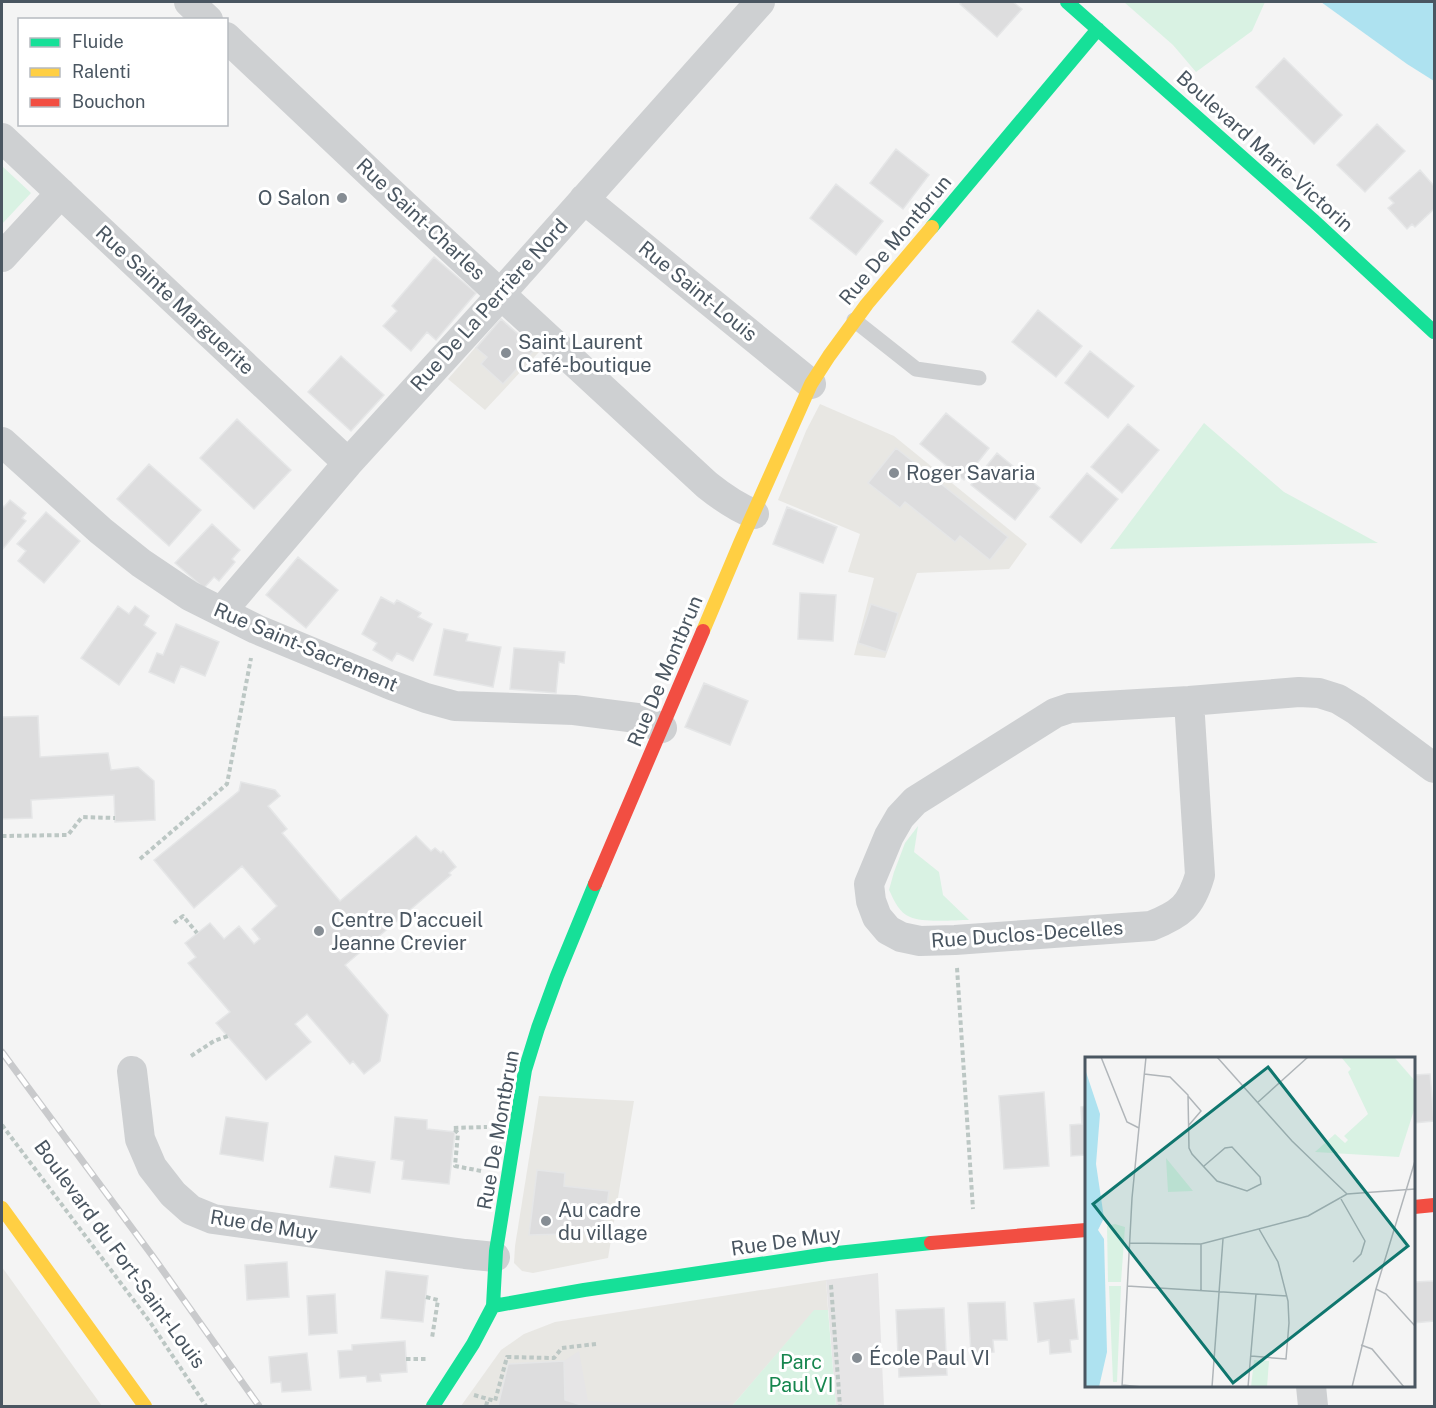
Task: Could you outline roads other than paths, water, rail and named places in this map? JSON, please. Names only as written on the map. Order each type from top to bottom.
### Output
[{"type":"street","points":[[189,2],[206,18]]},
{"type":"street","name":"Rue De La Perrière Nord","points":[[222,611],[348,463],[493,304],[760,2]]},
{"type":"street","name":"Boulevard Marie-Victorin","points":[[1067,2],[1314,221],[1434,332]]},
{"type":"street","name":"Rue De Montbrun","points":[[433,1407],[494,1306],[495,1257],[525,1070],[538,1028],[561,966],[741,541],[811,384],[854,320],[1098,29]]},
{"type":"street","name":"Rue Saint-Charles","points":[[228,38],[500,294],[714,491],[754,514]]},
{"type":"street","name":"Rue Sainte Marguerite","points":[[2,138],[348,463]]},
{"type":"street","points":[[2,257],[61,194]]},
{"type":"street","name":"Rue Saint-Louis","points":[[584,199],[811,384]]},
{"type":"street","name":"Rue Saint-Sacrement","points":[[2,442],[141,564],[190,597],[256,629],[390,685],[455,706],[574,710],[637,718],[662,728]]},
{"type":"street","name":"Rue Duclos-Decelles","points":[[1190,702],[1200,875],[1196,889],[1188,903],[1178,913],[1151,926],[920,941],[901,938],[888,930],[877,917],[871,901],[870,884],[889,836],[900,817],[915,801],[1055,713],[1070,708],[1190,702],[1299,692],[1319,693],[1338,699],[1356,710],[1434,768]]},
{"type":"street","name":"Rue de Muy","points":[[132,1071],[140,1139],[152,1167],[173,1194],[191,1210],[213,1220],[495,1257]]},
{"type":"street","points":[[1415,1207],[1434,1205]]},
{"type":"street","points":[[2,1208],[145,1407]]},
{"type":"street","name":"Rue De Muy","points":[[494,1306],[584,1290],[828,1254],[1085,1230]]},
{"type":"street","points":[[1311,1387],[1313,1407]]},
{"type":"lane","points":[[854,320],[916,369],[979,378]]},
{"type":"water","points":[[1321,2],[1434,2],[1434,81],[1407,64]]},
{"type":"railway","points":[[2,1052],[154,1258],[259,1406]]},
{"type":"place","name":"O Salon","points":[[342,198]]},
{"type":"place","name":"Saint Laurent Café-boutique","points":[[506,353]]},
{"type":"place","name":"Roger Savaria","points":[[894,473]]},
{"type":"place","name":"Centre D'accueil Jeanne Crevier","points":[[319,931]]},
{"type":"place","name":"Au cadre du village","points":[[546,1221]]},
{"type":"place","name":"École Paul VI","points":[[857,1358]]},
{"type":"park label","name":"Parc Paul VI","points":[[801,1374]]}]
